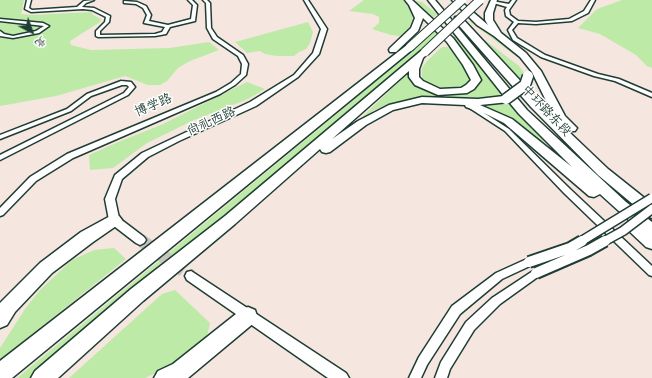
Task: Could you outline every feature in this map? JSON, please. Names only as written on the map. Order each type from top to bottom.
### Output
[{"type":"highway","points":[[421,0],[447,20]]},
{"type":"highway","name":"中环路东段","points":[[431,0],[523,112],[621,206],[652,231]]},
{"type":"highway","points":[[230,220],[362,123],[389,108],[422,100],[463,103],[506,99],[526,85],[528,76],[522,65],[480,32],[443,0]]},
{"type":"highway","name":"中环路东段","points":[[443,0],[535,105],[603,172],[652,210]]},
{"type":"highway","points":[[455,0],[480,23],[497,34],[523,55],[536,71],[560,118],[619,174],[652,199]]},
{"type":"highway","points":[[0,374],[410,47],[462,0]]},
{"type":"highway","points":[[42,378],[137,295],[230,220],[422,56],[480,0]]},
{"type":"highway","points":[[338,105],[361,77],[415,29],[419,18],[410,1]]},
{"type":"highway","points":[[410,1],[450,40],[468,65],[476,80],[470,87],[463,91],[438,92],[419,83],[414,77],[414,69],[422,56]]},
{"type":"highway","points":[[493,1],[489,20],[497,34]]},
{"type":"highway","points":[[463,103],[490,112],[508,121],[528,136],[652,242]]},
{"type":"highway","points":[[0,319],[9,306],[46,268],[87,237],[114,220]]},
{"type":"highway","points":[[166,378],[180,371],[248,316]]},
{"type":"street","points":[[29,0],[27,9],[31,11],[78,8],[93,9],[108,16],[107,22],[98,31],[98,36],[154,35],[164,33],[168,26]]},
{"type":"street","points":[[78,8],[86,2],[92,0]]},
{"type":"street","points":[[125,2],[137,3],[145,7],[149,15],[146,22],[168,26],[193,20],[195,5],[190,0]]},
{"type":"street","name":"博学路","points":[[0,213],[33,179],[70,156],[218,93],[233,84],[244,74],[245,64],[240,55],[215,38],[209,28],[208,3],[205,0]]},
{"type":"street","name":"尚礼西路","points":[[114,220],[110,199],[118,177],[145,155],[176,139],[253,104],[296,76],[316,54],[324,29],[306,0]]},
{"type":"street","points":[[514,0],[506,10],[508,16],[519,22],[536,23],[570,20],[586,12],[593,0]]},
{"type":"street","points":[[493,1],[510,6]]},
{"type":"street","points":[[0,20],[43,24],[47,26],[38,32],[14,37],[2,35],[0,32]]},
{"type":"street","points":[[519,22],[510,30],[515,39],[543,56],[596,75],[617,80],[652,94]]},
{"type":"street","points":[[0,137],[69,110],[89,95],[121,83],[129,83],[132,87],[126,94],[0,158]]},
{"type":"street","points":[[463,103],[507,130],[567,191],[652,272]]},
{"type":"street","points":[[415,378],[423,361],[456,310],[499,276],[529,262],[570,248],[652,199]]},
{"type":"street","points":[[441,378],[445,366],[470,326],[496,301],[536,273],[589,250],[623,231],[652,210]]},
{"type":"street","points":[[114,220],[140,240]]},
{"type":"street","points":[[191,276],[341,378]]},
{"type":"green space","points":[[0,0],[24,0],[21,14],[32,15],[92,12],[93,15],[101,19],[100,22],[70,41],[71,45],[91,50],[170,48],[209,42],[219,50],[190,61],[178,68],[167,81],[160,85],[148,85],[125,76],[56,96],[0,106]]},
{"type":"green space","points":[[364,0],[403,0],[410,9],[413,19],[408,30],[400,36],[391,35],[372,29],[379,23],[379,17],[373,14],[349,11]]},
{"type":"green space","points":[[411,0],[422,2],[437,14],[433,18]]},
{"type":"green space","points":[[622,0],[652,0],[652,68],[647,66],[636,55],[600,34],[578,28],[597,9]]},
{"type":"green space","points":[[472,18],[518,55],[520,59],[469,21]]},
{"type":"green space","points":[[308,22],[313,32],[310,43],[306,49],[294,56],[277,56],[265,54],[260,51],[247,53],[235,42]]},
{"type":"green space","points":[[434,29],[440,33],[366,99],[149,278],[32,378],[17,378],[349,104]]},
{"type":"green space","points":[[456,35],[507,95],[494,98],[422,97],[399,101],[374,110],[362,120],[360,119],[407,74],[410,80],[428,91],[441,95],[461,95],[476,89],[480,81],[473,65],[452,38]]},
{"type":"green space","points":[[485,40],[519,66],[524,73],[521,83],[483,41]]},
{"type":"green space","points":[[442,47],[448,47],[453,50],[470,79],[467,85],[456,90],[440,89],[427,85],[422,79],[422,68],[427,61]]},
{"type":"green space","points":[[247,82],[265,89],[248,99],[194,120],[147,143],[113,168],[90,170],[89,155],[161,125]]},
{"type":"green space","points":[[510,100],[545,142],[538,139],[512,120],[480,104]]},
{"type":"green space","points":[[114,248],[126,259],[0,360],[0,348],[25,309],[40,290],[72,260],[94,250]]},
{"type":"green space","points":[[175,290],[210,323],[207,336],[177,363],[145,378],[69,378],[162,294]]},
{"type":"tunnel","points":[[142,241],[191,276]]}]
